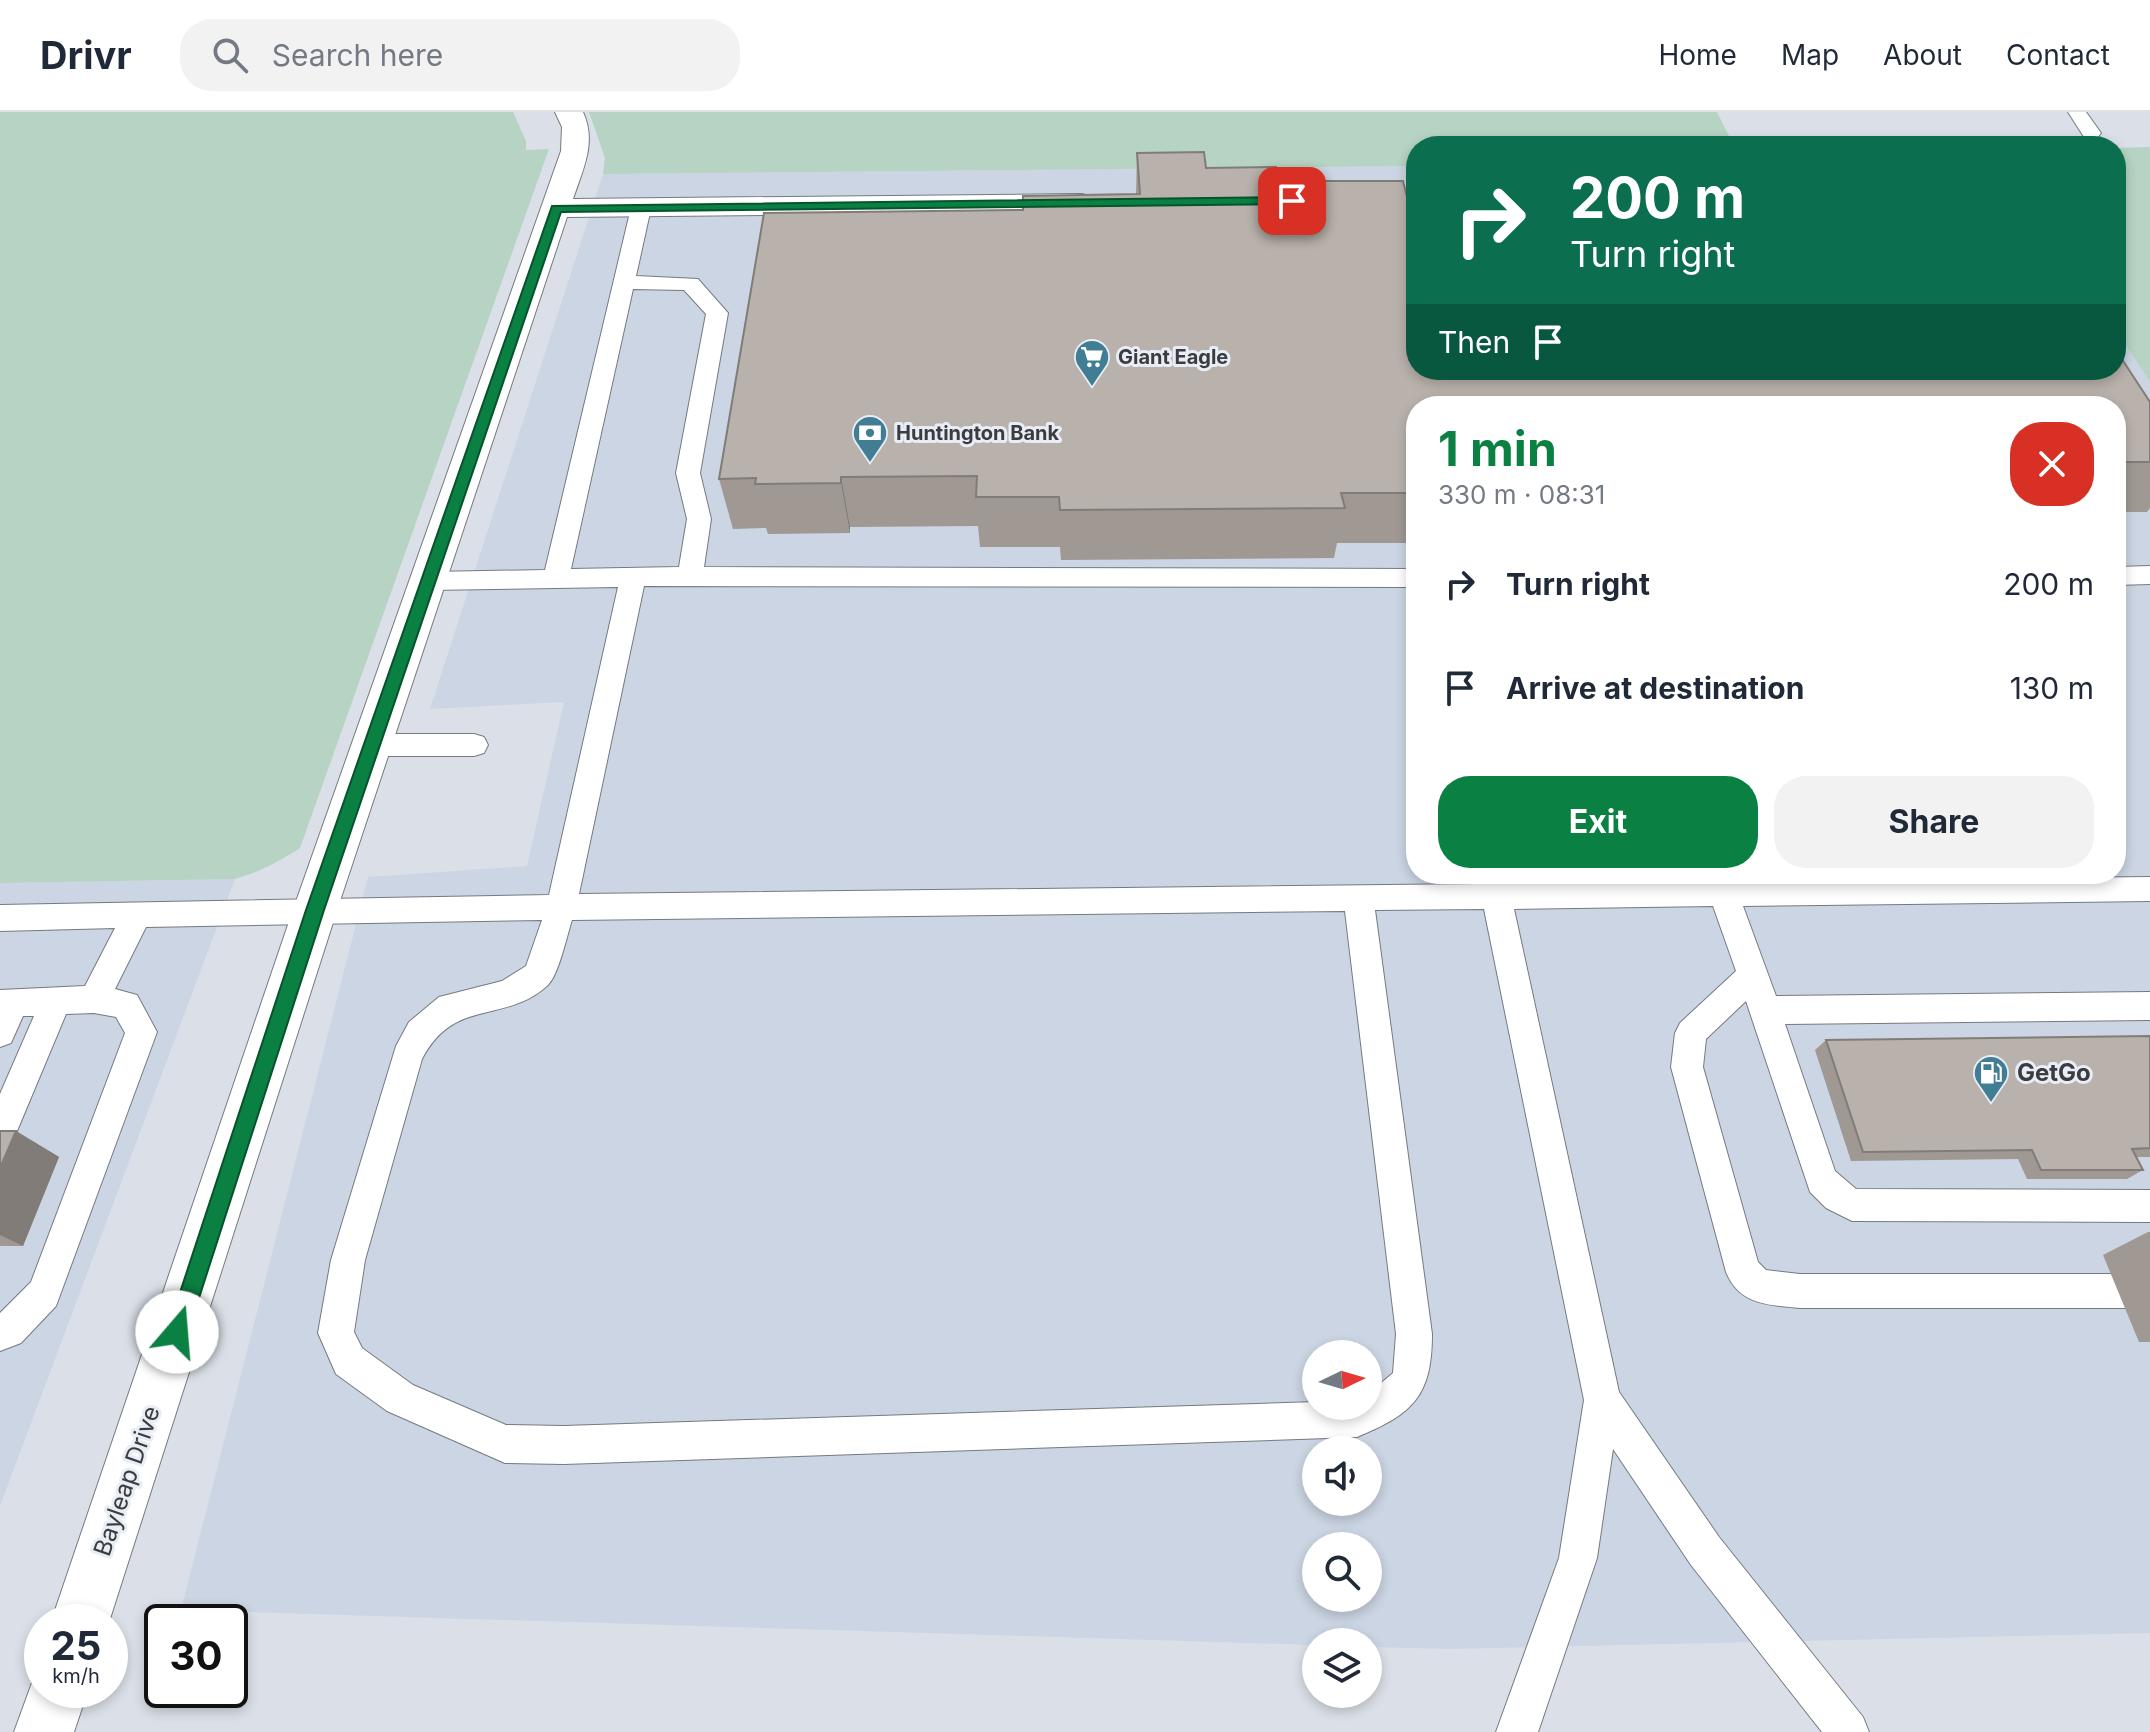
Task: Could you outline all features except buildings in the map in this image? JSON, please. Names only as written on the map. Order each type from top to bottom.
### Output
[{"type":"street","name":"Bayleap Drive","points":[[86,1604],[315,910],[575,151],[576,127],[569,112]]},
{"type":"street","points":[[1321,201],[1406,200]]},
{"type":"street","points":[[556,208],[1116,203]]},
{"type":"street","points":[[44,1732],[52,1708]]},
{"type":"lane","points":[[2077,112],[2091,133]]},
{"type":"lane","points":[[556,578],[641,208]]},
{"type":"lane","points":[[626,282],[690,284],[717,313],[688,473],[699,519],[690,576]]},
{"type":"lane","points":[[2126,576],[2150,575]]},
{"type":"lane","points":[[430,581],[690,576],[1406,578]]},
{"type":"lane","points":[[633,577],[561,907],[539,974],[509,993],[450,1007],[420,1032],[407,1056],[348,1260],[336,1333],[349,1361],[400,1398],[505,1444],[564,1445],[1357,1419],[1397,1399],[1415,1371],[1414,1334],[1358,898]]},
{"type":"lane","points":[[373,745],[474,745]]},
{"type":"lane","points":[[1494,885],[1602,1400],[1578,1558],[1517,1732]]},
{"type":"lane","points":[[0,918],[315,910],[1358,898],[1494,885],[1724,894],[2150,889]]},
{"type":"lane","points":[[1724,894],[1822,1181],[1852,1205],[2150,1206]]},
{"type":"lane","points":[[94,999],[138,913]]},
{"type":"lane","points":[[1753,975],[1691,1033],[1687,1067],[1743,1272],[1758,1286],[1800,1291],[2150,1291]]},
{"type":"lane","points":[[0,1033],[7,1004],[94,999],[126,1005],[141,1032],[44,1294],[8,1330],[0,1333]]},
{"type":"lane","points":[[0,1132],[56,1000]]},
{"type":"lane","points":[[1765,1010],[2150,1006]]},
{"type":"lane","points":[[1602,1400],[1705,1551],[1848,1732]]},
{"type":"shaded area","points":[[1406,166],[1406,380],[2126,380],[2126,345],[2150,382],[2150,1633],[1449,1649],[1382,1647],[1382,1628],[1302,1628],[1302,1645],[248,1612],[248,1604],[183,1604],[368,877],[527,866],[564,702],[430,709],[603,174]]},
{"type":"shaded area","points":[[235,879],[0,1506],[0,883]]},
{"type":"green space","points":[[0,112],[513,112],[526,141],[526,150],[549,149],[300,848],[269,866],[235,879],[0,883]]},
{"type":"green space","points":[[589,112],[1717,112],[1729,136],[1406,136],[1406,166],[603,174],[605,158]]},
{"type":"green space","points":[[2150,147],[2150,382],[2126,345],[2126,148]]},
{"type":"place","name":"Giant Eagle","points":[[1092,388]]},
{"type":"place","name":"Huntington Bank","points":[[870,464]]},
{"type":"place","name":"GetGo","points":[[1991,1104]]},
{"type":"route","points":[[177,1332],[315,910],[556,208],[1292,201]]}]
